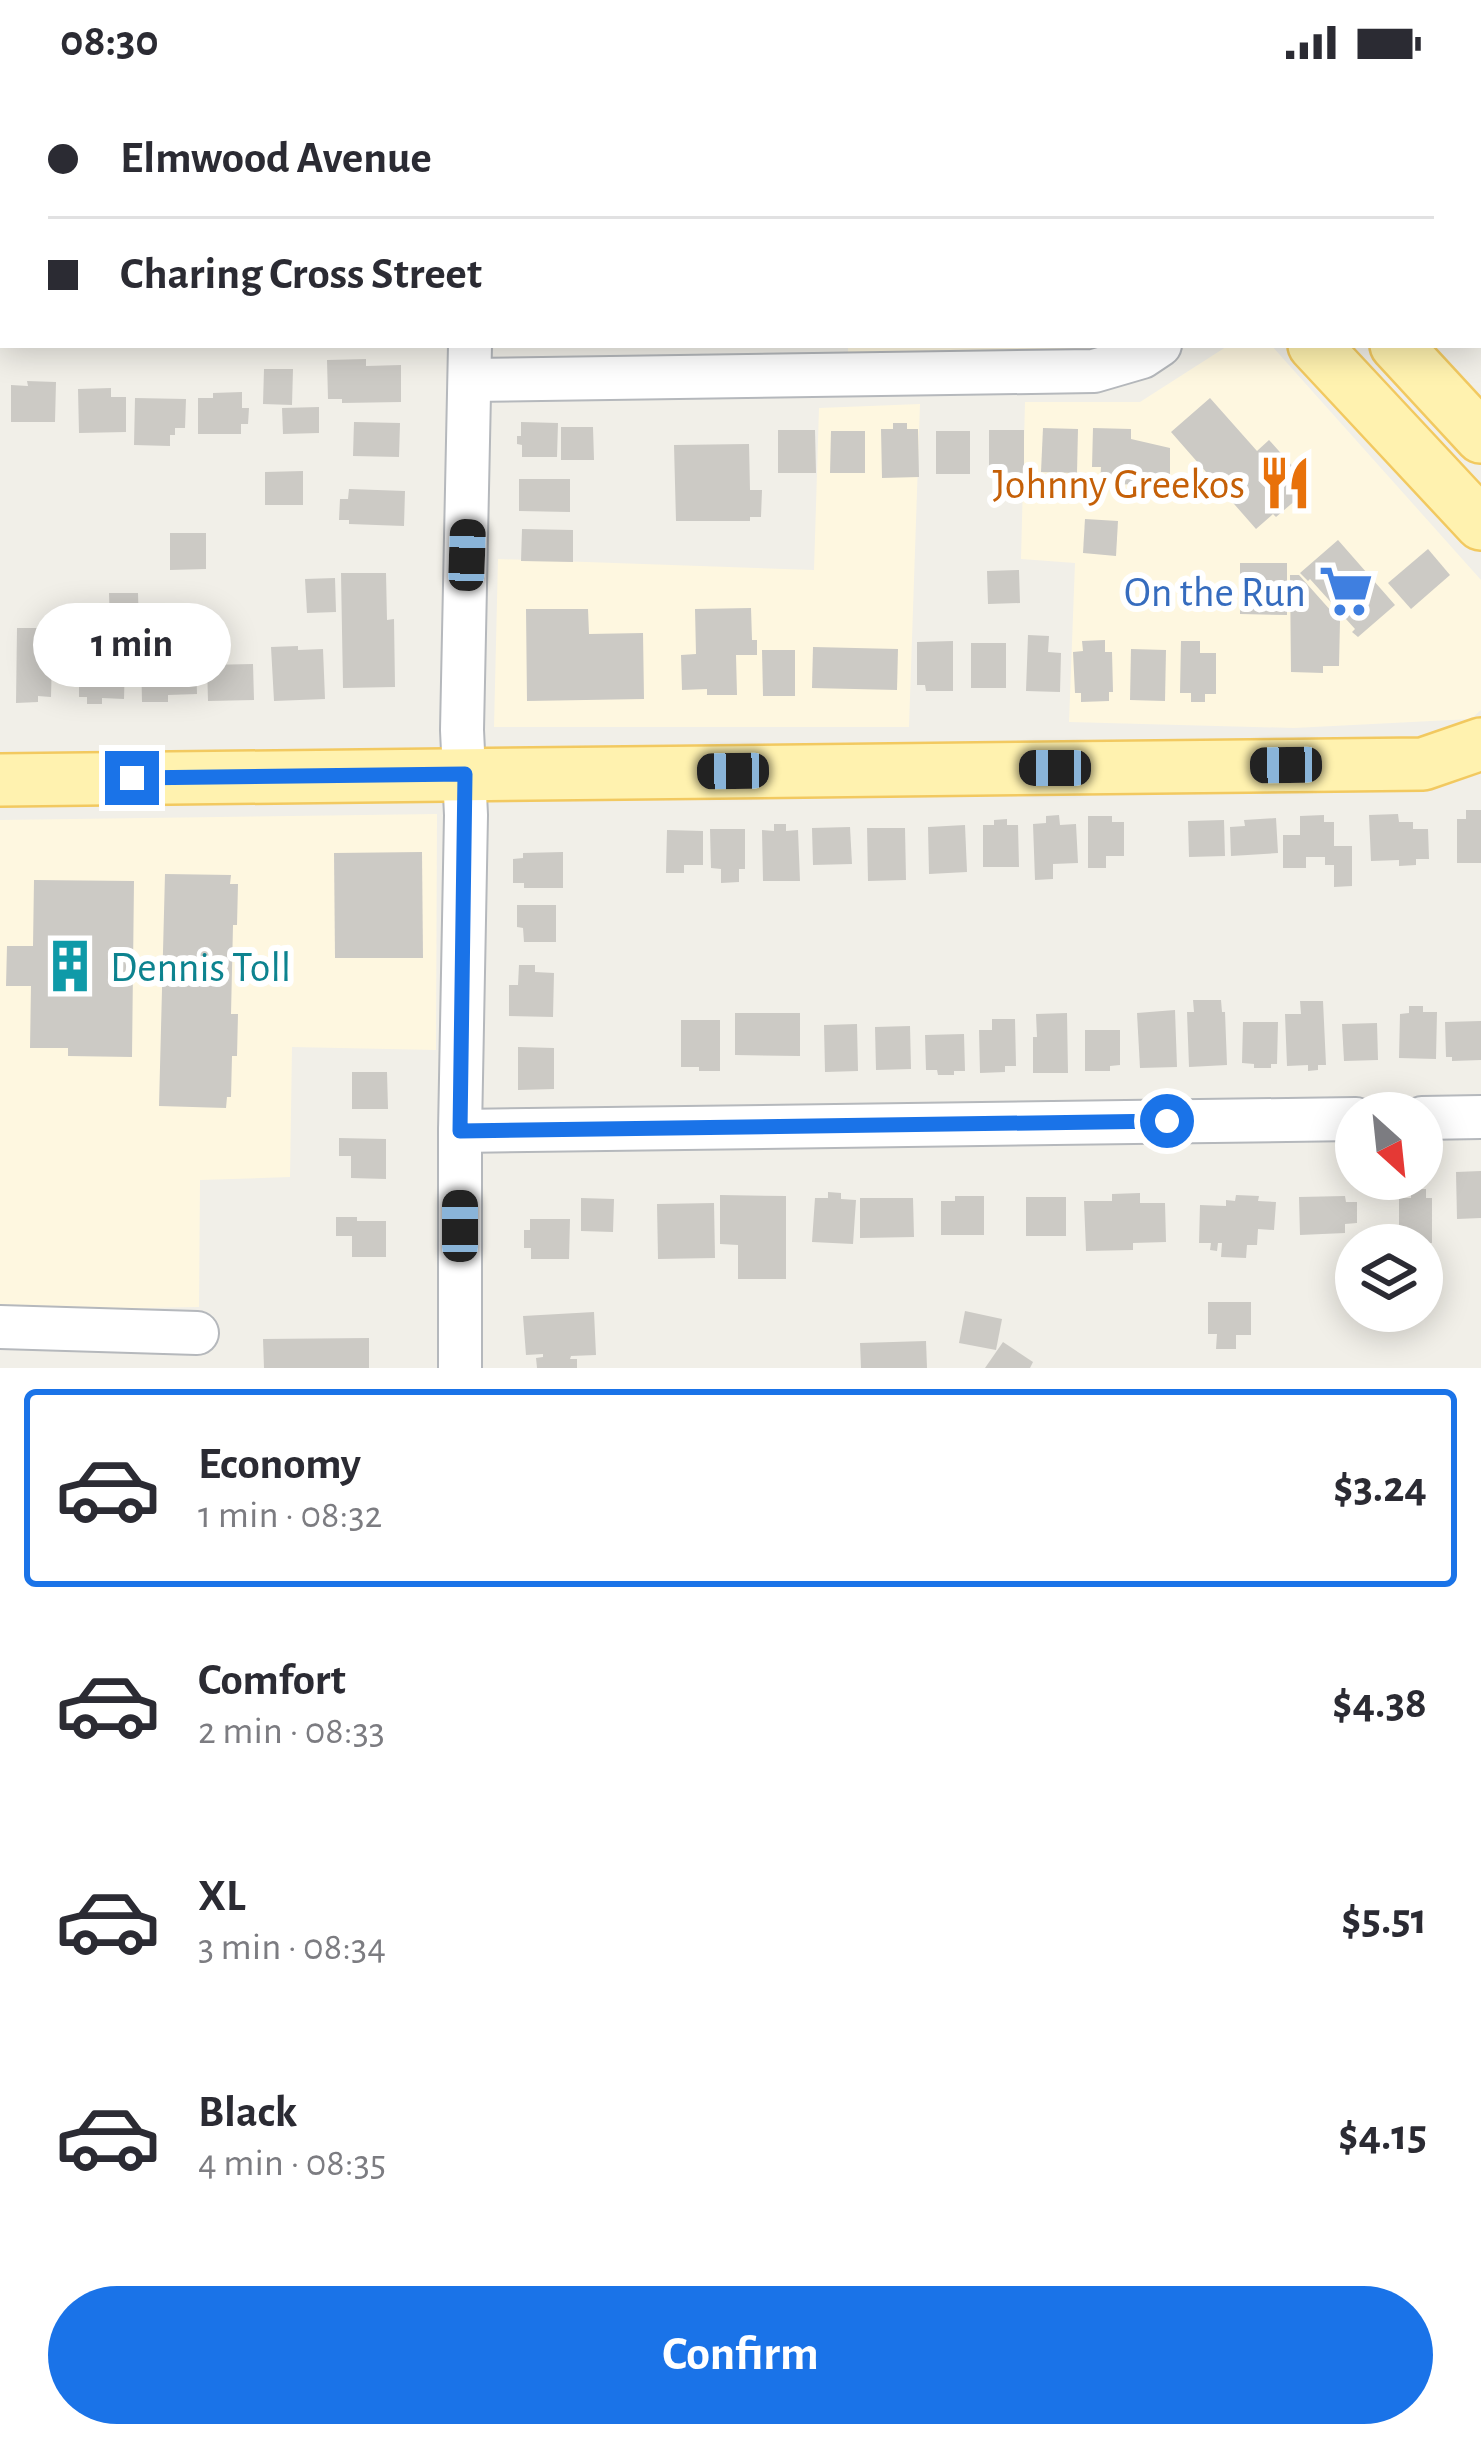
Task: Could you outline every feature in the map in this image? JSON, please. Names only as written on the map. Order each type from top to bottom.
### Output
[{"type":"main road","points":[[1317,348],[1481,524]]},
{"type":"main road","points":[[1399,348],[1481,437]]},
{"type":"main road","points":[[1424,764],[1481,744]]},
{"type":"main road","points":[[0,780],[1481,766]]},
{"type":"street","points":[[460,1368],[462,730],[471,363],[1094,371],[1142,357],[1156,348]]},
{"type":"street","points":[[1443,1118],[1481,1117]]},
{"type":"street","points":[[460,1131],[1335,1119]]},
{"type":"street","points":[[0,1327],[99,1349],[197,1334]]},
{"type":"shaded area","points":[[848,348],[1136,348],[1129,353],[848,358]]},
{"type":"shaded area","points":[[1224,348],[1274,348],[1481,580],[1481,710],[1471,719],[1294,728],[1069,722],[1075,563],[1021,559],[1025,402],[1140,402]]},
{"type":"shaded area","points":[[920,404],[909,727],[494,727],[498,559],[814,570],[819,408]]},
{"type":"shaded area","points":[[437,814],[436,1050],[292,1047],[290,1177],[200,1180],[199,1307],[0,1311],[0,820]]},
{"type":"building","points":[[366,359],[366,366],[401,365],[401,402],[328,399],[327,360]]},
{"type":"building","points":[[264,369],[293,369],[292,405],[263,404]]},
{"type":"building","points":[[27,381],[56,382],[55,422],[11,422],[11,385],[28,386]]},
{"type":"building","points":[[111,388],[111,397],[126,397],[126,432],[79,433],[78,389]]},
{"type":"building","points":[[242,392],[242,408],[249,408],[248,424],[241,424],[241,434],[198,434],[198,398]]},
{"type":"building","points":[[135,398],[186,399],[185,428],[175,428],[170,446],[134,445]]},
{"type":"building","points":[[1210,398],[1257,451],[1269,440],[1311,487],[1256,529],[1171,432]]},
{"type":"building","points":[[319,407],[319,433],[283,434],[282,408]]},
{"type":"building","points":[[354,422],[400,423],[399,457],[353,456]]},
{"type":"building","points":[[521,422],[558,423],[557,457],[522,457],[522,445],[517,444]]},
{"type":"building","points":[[893,423],[918,429],[919,477],[882,478],[881,429],[893,429]]},
{"type":"building","points":[[561,427],[593,427],[594,460],[561,460]]},
{"type":"building","points":[[1043,428],[1078,429],[1077,473],[1041,472]]},
{"type":"building","points":[[1093,428],[1131,429],[1131,439],[1170,448],[1170,485],[1100,484],[1101,467],[1092,467]]},
{"type":"building","points":[[778,430],[815,430],[816,473],[778,473]]},
{"type":"building","points":[[989,430],[1024,430],[1024,473],[989,472]]},
{"type":"building","points":[[831,431],[865,431],[865,473],[830,473]]},
{"type":"building","points":[[936,431],[970,431],[970,474],[936,474]]},
{"type":"building","points":[[749,444],[750,490],[762,490],[761,517],[676,521],[674,445]]},
{"type":"building","points":[[303,471],[303,505],[265,505],[265,472]]},
{"type":"building","points":[[519,479],[570,479],[570,512],[519,511]]},
{"type":"building","points":[[349,489],[405,491],[404,526],[339,520],[340,499],[348,499]]},
{"type":"building","points":[[1085,519],[1118,521],[1116,556],[1083,553]]},
{"type":"building","points":[[522,529],[573,530],[573,562],[521,561]]},
{"type":"building","points":[[170,533],[206,533],[206,569],[170,570]]},
{"type":"building","points":[[1338,540],[1395,605],[1358,637],[1300,573]]},
{"type":"building","points":[[1428,549],[1450,575],[1411,609],[1388,583]]},
{"type":"building","points":[[1240,563],[1287,563],[1287,615],[1240,614]]},
{"type":"building","points":[[1019,570],[1020,603],[988,604],[987,571]]},
{"type":"building","points":[[341,573],[386,573],[387,620],[394,619],[395,687],[343,688]]},
{"type":"building","points":[[1290,575],[1299,575],[1340,621],[1339,666],[1323,666],[1323,673],[1291,672]]},
{"type":"building","points":[[335,578],[336,612],[307,613],[305,579]]},
{"type":"building","points":[[109,593],[138,593],[139,626],[110,627]]},
{"type":"building","points":[[751,608],[757,655],[736,655],[737,695],[682,690],[681,655],[696,654],[695,609]]},
{"type":"building","points":[[526,609],[588,609],[589,634],[643,633],[644,699],[527,701]]},
{"type":"building","points":[[17,628],[42,628],[42,655],[52,656],[51,697],[38,696],[38,702],[16,703]]},
{"type":"building","points":[[1028,635],[1049,636],[1048,652],[1061,653],[1060,692],[1026,691]]},
{"type":"building","points":[[1105,640],[1105,652],[1112,652],[1113,692],[1109,692],[1109,701],[1081,702],[1081,693],[1075,693],[1073,652],[1083,651],[1082,641]]},
{"type":"building","points":[[953,641],[953,691],[926,691],[925,685],[917,685],[917,642]]},
{"type":"building","points":[[1181,641],[1200,641],[1200,653],[1216,653],[1216,694],[1205,694],[1205,702],[1191,702],[1191,693],[1180,693]]},
{"type":"building","points":[[192,643],[197,694],[168,695],[168,702],[142,702],[141,657],[148,658],[147,648],[159,648],[159,658],[177,657],[176,644]]},
{"type":"building","points":[[971,643],[1006,643],[1006,688],[971,688]]},
{"type":"building","points":[[298,646],[298,650],[323,649],[325,699],[274,701],[271,647]]},
{"type":"building","points":[[813,647],[898,649],[897,690],[812,688]]},
{"type":"building","points":[[1131,649],[1166,650],[1165,701],[1130,700]]},
{"type":"building","points":[[762,650],[795,650],[795,696],[763,696]]},
{"type":"building","points":[[99,654],[113,654],[113,661],[125,662],[124,699],[102,698],[102,704],[87,704],[87,697],[79,697],[79,661],[99,662]]},
{"type":"building","points":[[253,664],[254,700],[208,701],[207,665]]},
{"type":"building","points":[[1466,810],[1481,810],[1481,863],[1457,863],[1457,819],[1466,819]]},
{"type":"building","points":[[1398,814],[1399,822],[1413,822],[1413,829],[1428,829],[1429,859],[1399,866],[1399,860],[1371,861],[1369,815]]},
{"type":"building","points":[[1059,815],[1060,825],[1076,824],[1078,863],[1053,864],[1053,879],[1035,880],[1033,824]]},
{"type":"building","points":[[1324,815],[1324,822],[1334,822],[1334,846],[1352,846],[1352,886],[1334,887],[1334,865],[1325,865],[1325,857],[1306,857],[1306,868],[1283,868],[1283,835],[1300,835],[1300,816]]},
{"type":"building","points":[[1088,816],[1112,816],[1112,822],[1124,822],[1124,856],[1106,856],[1106,868],[1088,868]]},
{"type":"building","points":[[1276,818],[1278,853],[1231,856],[1230,827],[1245,826],[1244,820]]},
{"type":"building","points":[[1007,819],[1007,825],[1018,825],[1019,867],[983,867],[983,825]]},
{"type":"building","points":[[1224,820],[1225,856],[1189,857],[1188,821]]},
{"type":"building","points":[[774,824],[786,824],[786,831],[798,830],[800,881],[763,881],[762,830],[774,831]]},
{"type":"building","points":[[965,825],[967,872],[929,874],[928,827]]},
{"type":"building","points":[[850,827],[852,864],[813,865],[812,828]]},
{"type":"building","points":[[867,828],[905,828],[906,880],[868,881]]},
{"type":"building","points":[[710,829],[745,829],[745,869],[739,869],[739,882],[721,883],[721,869],[711,868]]},
{"type":"building","points":[[667,830],[703,831],[703,865],[684,865],[684,873],[666,873]]},
{"type":"building","points":[[422,852],[423,958],[335,958],[334,853]]},
{"type":"building","points":[[563,852],[563,888],[524,888],[524,883],[513,883],[513,859],[523,858],[523,853]]},
{"type":"building","points":[[165,874],[231,875],[230,884],[238,884],[231,1014],[238,1014],[237,1056],[232,1056],[231,1097],[227,1097],[226,1108],[159,1106]]},
{"type":"building","name":"Dennis Toll","points":[[34,880],[134,881],[132,1057],[68,1056],[68,1048],[30,1048],[31,986],[6,986],[7,946],[33,946]]},
{"type":"building","points":[[517,905],[556,905],[556,942],[524,942],[523,928],[517,927]]},
{"type":"building","points":[[519,965],[554,973],[553,1017],[509,1016],[509,985],[518,985]]},
{"type":"building","points":[[1193,1000],[1221,1000],[1227,1065],[1189,1067],[1187,1012],[1194,1012]]},
{"type":"building","points":[[1300,1001],[1323,1001],[1326,1065],[1318,1065],[1318,1070],[1308,1071],[1308,1065],[1287,1066],[1285,1014],[1301,1014]]},
{"type":"building","points":[[1409,1006],[1437,1012],[1436,1059],[1399,1058],[1400,1014],[1409,1013]]},
{"type":"building","points":[[1175,1010],[1177,1067],[1140,1068],[1137,1013]]},
{"type":"building","points":[[735,1013],[800,1013],[800,1056],[735,1055]]},
{"type":"building","points":[[1067,1013],[1068,1073],[1033,1073],[1036,1014]]},
{"type":"building","points":[[992,1019],[1015,1019],[1016,1066],[1005,1066],[1005,1072],[980,1073],[979,1030],[992,1030]]},
{"type":"building","points":[[681,1020],[720,1020],[720,1071],[681,1067]]},
{"type":"building","points":[[1481,1021],[1481,1060],[1446,1057],[1445,1022]]},
{"type":"building","points":[[1243,1022],[1278,1022],[1277,1064],[1254,1068],[1254,1064],[1242,1063]]},
{"type":"building","points":[[1377,1023],[1378,1060],[1344,1061],[1342,1024]]},
{"type":"building","points":[[857,1024],[858,1071],[825,1072],[824,1025]]},
{"type":"building","points":[[910,1026],[911,1069],[876,1070],[875,1027]]},
{"type":"building","points":[[1085,1030],[1120,1030],[1120,1065],[1110,1066],[1110,1071],[1085,1071]]},
{"type":"building","points":[[964,1034],[965,1071],[938,1075],[937,1070],[926,1070],[925,1035]]},
{"type":"building","points":[[518,1047],[554,1048],[554,1089],[518,1090]]},
{"type":"building","points":[[352,1072],[387,1072],[388,1109],[352,1109]]},
{"type":"building","points":[[339,1138],[386,1139],[386,1179],[351,1178],[351,1156],[339,1156]]},
{"type":"building","points":[[1481,1171],[1481,1218],[1457,1219],[1456,1172]]},
{"type":"building","points":[[828,1192],[856,1200],[853,1244],[812,1242],[815,1198],[828,1198]]},
{"type":"building","points":[[1140,1193],[1140,1203],[1165,1203],[1166,1242],[1133,1243],[1133,1250],[1086,1251],[1084,1201],[1112,1201],[1112,1194]]},
{"type":"building","points":[[720,1195],[786,1196],[786,1279],[738,1279],[738,1245],[720,1244]]},
{"type":"building","points":[[1236,1195],[1276,1202],[1274,1230],[1258,1229],[1257,1245],[1247,1245],[1246,1258],[1221,1257],[1222,1243],[1217,1251],[1210,1250],[1211,1243],[1199,1243],[1200,1205],[1226,1206],[1226,1200],[1235,1201]]},
{"type":"building","points":[[955,1196],[984,1196],[984,1235],[941,1235],[941,1201],[955,1201]]},
{"type":"building","points":[[1335,1196],[1335,1200],[1357,1202],[1357,1223],[1335,1224],[1335,1233],[1300,1235],[1299,1197]]},
{"type":"building","points":[[1026,1197],[1066,1197],[1066,1236],[1026,1236]]},
{"type":"building","points":[[581,1198],[614,1199],[613,1232],[581,1231]]},
{"type":"building","points":[[860,1198],[913,1198],[914,1237],[860,1238]]},
{"type":"building","points":[[1399,1200],[1432,1200],[1432,1224],[1399,1224]]},
{"type":"building","points":[[714,1203],[715,1258],[658,1259],[657,1204]]},
{"type":"building","points":[[336,1217],[386,1221],[386,1257],[352,1257],[352,1236],[336,1236]]},
{"type":"building","points":[[530,1219],[570,1219],[569,1259],[531,1259],[531,1248],[524,1248],[524,1230],[530,1230]]},
{"type":"building","points":[[1208,1302],[1251,1302],[1251,1335],[1236,1335],[1236,1349],[1216,1349],[1217,1334],[1208,1334]]},
{"type":"building","points":[[965,1311],[1002,1319],[996,1350],[959,1343]]},
{"type":"building","points":[[594,1312],[596,1355],[571,1356],[577,1359],[577,1368],[537,1368],[536,1358],[543,1354],[526,1355],[523,1316]]},
{"type":"building","points":[[369,1338],[369,1368],[264,1368],[263,1339]]},
{"type":"building","points":[[926,1341],[927,1368],[861,1368],[860,1343]]},
{"type":"building","points":[[1003,1342],[1033,1362],[1030,1368],[985,1368]]},
{"type":"place","name":"Johnny Greekos","points":[[1285,483]]},
{"type":"place","name":"On the Run","points":[[1346,591]]},
{"type":"place","name":"Dennis Toll","points":[[70,966]]},
{"type":"route","points":[[132,778],[465,774],[460,1131],[1167,1121]]}]
